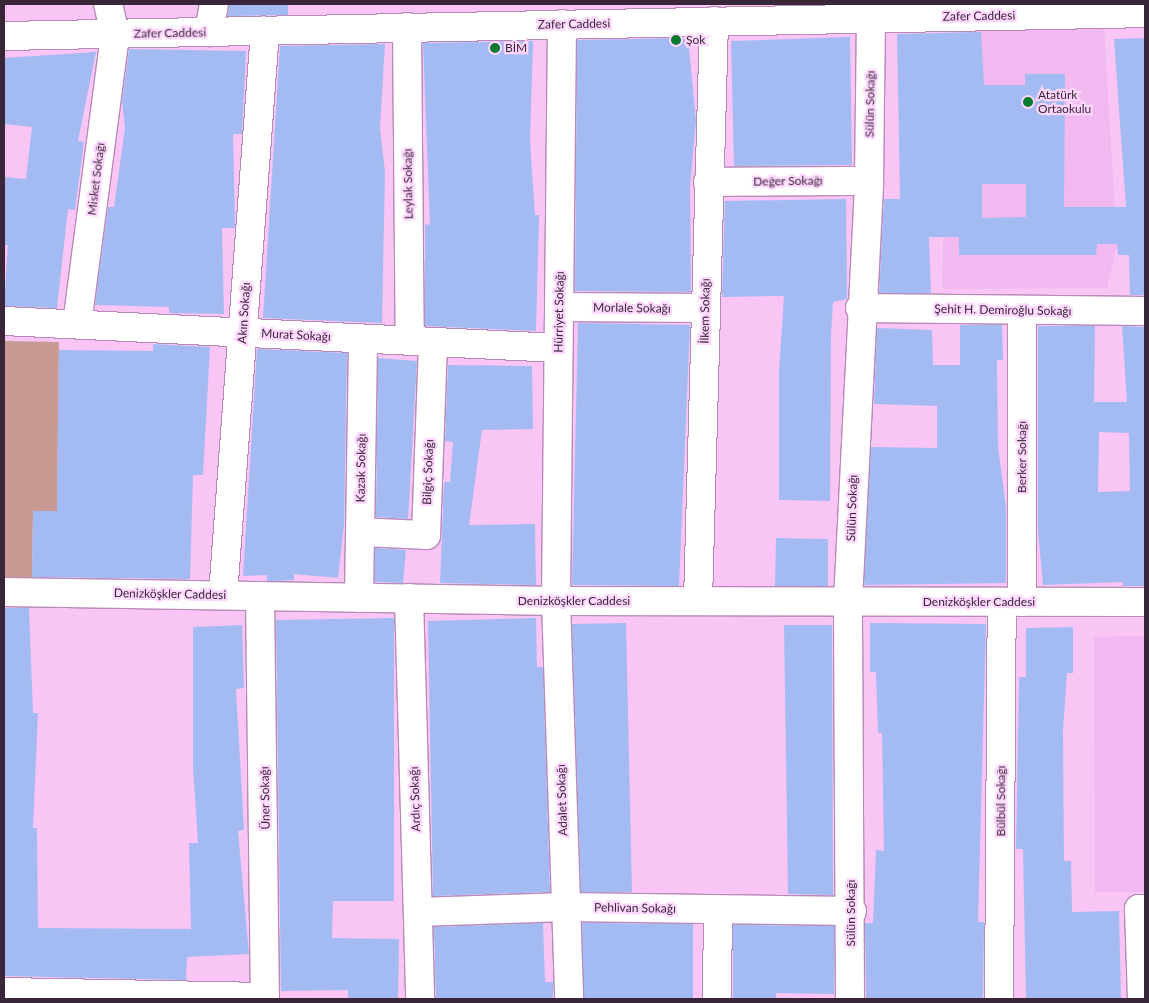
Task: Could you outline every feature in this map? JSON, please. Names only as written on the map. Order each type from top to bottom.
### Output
[{"type":"street","points":[[108,4],[115,34]]},
{"type":"street","points":[[209,32],[214,4]]},
{"type":"street","name":"Zafer Caddesi","points":[[4,36],[562,24],[696,15],[871,18],[1065,9],[1145,13]]},
{"type":"street","name":"İlkem Sokağı","points":[[696,15],[708,182],[698,601]]},
{"type":"street","name":"Sülün Sokağı","points":[[850,999],[852,911],[848,601],[860,308],[869,181],[871,18]]},
{"type":"street","name":"Hürriyet Sokağı","points":[[556,601],[562,24]]},
{"type":"street","name":"Leylak Sokağı","points":[[407,28],[422,342]]},
{"type":"street","name":"Akın Sokağı","points":[[223,595],[265,31]]},
{"type":"street","name":"Misket Sokağı","points":[[77,324],[115,34]]},
{"type":"street","name":"Değer Sokağı","points":[[708,182],[869,181]]},
{"type":"street","name":"Morlale Sokağı","points":[[559,307],[705,308]]},
{"type":"street","name":"Şehit H. Demiroğlu Sokağı","points":[[860,308],[1022,312],[1145,310]]},
{"type":"street","name":"Berker Sokağı","points":[[1012,602],[1022,312]]},
{"type":"street","name":"Murat Sokağı","points":[[4,321],[558,348]]},
{"type":"street","name":"Kazak Sokağı","points":[[359,598],[362,339]]},
{"type":"street","name":"Bilgiç Sokağı","points":[[360,532],[426,535],[422,342]]},
{"type":"street","name":"Denizköşkler Caddesi","points":[[4,592],[556,601],[1145,602]]},
{"type":"street","name":"Üner Sokağı","points":[[260,596],[266,998]]},
{"type":"street","name":"Ardıç Sokağı","points":[[409,598],[420,999]]},
{"type":"street","name":"Adalet Sokağı","points":[[556,601],[569,999]]},
{"type":"street","name":"Bülbül Sokağı","points":[[1000,999],[1012,602]]},
{"type":"street","name":"Pehlivan Sokağı","points":[[418,912],[566,908],[852,911]]},
{"type":"street","points":[[1142,999],[1139,909],[1145,909]]},
{"type":"street","points":[[717,999],[718,910]]},
{"type":"street","points":[[4,992],[130,997],[266,998]]},
{"type":"shaded area","name":"Atatürk Ortaokulu","points":[[1104,29],[1117,245],[1107,288],[942,289],[948,30]]},
{"type":"shaded area","points":[[4,341],[59,342],[57,511],[33,511],[32,578],[4,577]]},
{"type":"shaded area","points":[[1145,636],[1145,892],[1095,892],[1094,637]]},
{"type":"building","points":[[229,4],[288,4],[288,15],[228,16]]},
{"type":"building","points":[[981,32],[984,85],[1025,85],[1025,74],[1065,74],[1064,207],[1126,207],[1114,39],[1145,38],[1145,295],[1130,295],[1129,255],[1118,255],[1117,244],[1097,244],[1096,255],[959,255],[959,237],[929,237],[931,293],[879,293],[884,199],[900,199],[897,34]],"holes":[[[982,184],[1026,184],[1026,217],[982,218]]]},
{"type":"building","points":[[850,37],[852,165],[734,166],[731,41]]},
{"type":"building","points":[[688,38],[696,121],[690,186],[691,292],[575,291],[577,40]]},
{"type":"building","points":[[533,41],[530,141],[535,215],[539,215],[536,331],[425,326],[425,224],[430,225],[423,43]]},
{"type":"building","points":[[385,44],[380,128],[385,172],[382,323],[263,318],[280,46]]},
{"type":"building","points":[[129,49],[246,51],[242,134],[233,134],[235,228],[222,228],[224,314],[169,313],[169,307],[95,305],[108,207],[114,207],[125,128],[122,101]]},
{"type":"building","points":[[96,52],[78,141],[84,142],[75,210],[68,209],[57,308],[4,306],[8,245],[4,245],[4,177],[26,179],[32,127],[4,124],[4,58]]},
{"type":"building","points":[[846,199],[847,299],[833,302],[831,335],[830,501],[779,500],[779,371],[784,296],[722,297],[725,201]]},
{"type":"building","points":[[578,323],[690,325],[679,586],[572,585]]},
{"type":"building","points":[[960,325],[1002,325],[1003,360],[997,360],[998,447],[1006,507],[1006,583],[864,585],[871,447],[937,448],[937,406],[874,404],[877,328],[932,330],[933,365],[960,365]]},
{"type":"building","points":[[1038,326],[1095,326],[1094,402],[1127,402],[1122,326],[1145,327],[1145,586],[1123,586],[1123,582],[1043,585],[1038,530]],"holes":[[[1099,432],[1129,433],[1130,491],[1098,492]]]},
{"type":"building","points":[[153,344],[210,347],[203,475],[193,475],[190,579],[32,577],[33,511],[57,511],[59,350],[153,351]]},
{"type":"building","points":[[257,349],[347,353],[344,525],[338,578],[294,574],[294,580],[267,581],[267,575],[243,576]]},
{"type":"building","points":[[378,358],[417,361],[408,519],[376,517]]},
{"type":"building","points":[[448,365],[532,366],[533,429],[482,430],[469,525],[535,524],[536,585],[440,583],[444,482],[450,482],[453,442],[445,441]]},
{"type":"building","points":[[776,538],[828,539],[828,586],[775,586]]},
{"type":"building","points":[[375,548],[406,550],[403,583],[375,582]]},
{"type":"building","points":[[4,608],[29,608],[33,713],[38,713],[33,828],[37,828],[38,928],[191,929],[189,843],[198,843],[193,768],[193,627],[242,625],[244,688],[236,689],[244,830],[238,831],[249,954],[187,957],[186,980],[4,976]]},
{"type":"building","points":[[394,618],[394,901],[333,901],[332,938],[399,939],[398,999],[348,999],[348,990],[281,991],[276,620]]},
{"type":"building","points":[[536,618],[537,667],[543,667],[550,892],[433,896],[428,621]]},
{"type":"building","points":[[626,623],[632,892],[581,892],[572,624]]},
{"type":"building","points":[[870,623],[986,624],[978,922],[984,922],[983,999],[866,999],[865,923],[873,923],[876,850],[884,851],[882,733],[878,733],[876,672],[870,672]]},
{"type":"building","points":[[784,625],[832,625],[833,895],[788,894]]},
{"type":"building","points":[[1073,627],[1073,673],[1067,673],[1063,731],[1064,861],[1071,861],[1072,912],[1119,911],[1121,999],[1026,999],[1023,849],[1016,849],[1019,677],[1026,677],[1026,628]]},
{"type":"building","points":[[543,923],[545,982],[553,982],[553,999],[436,999],[434,927]]},
{"type":"building","points":[[582,923],[693,924],[693,999],[584,999]]},
{"type":"building","points":[[733,925],[834,926],[834,994],[776,993],[776,999],[733,999]]},
{"type":"place","name":"Şok","points":[[676,40]]},
{"type":"place","name":"BİM","points":[[495,48]]},
{"type":"place","name":"Atatürk Ortaokulu","points":[[1028,102]]}]
